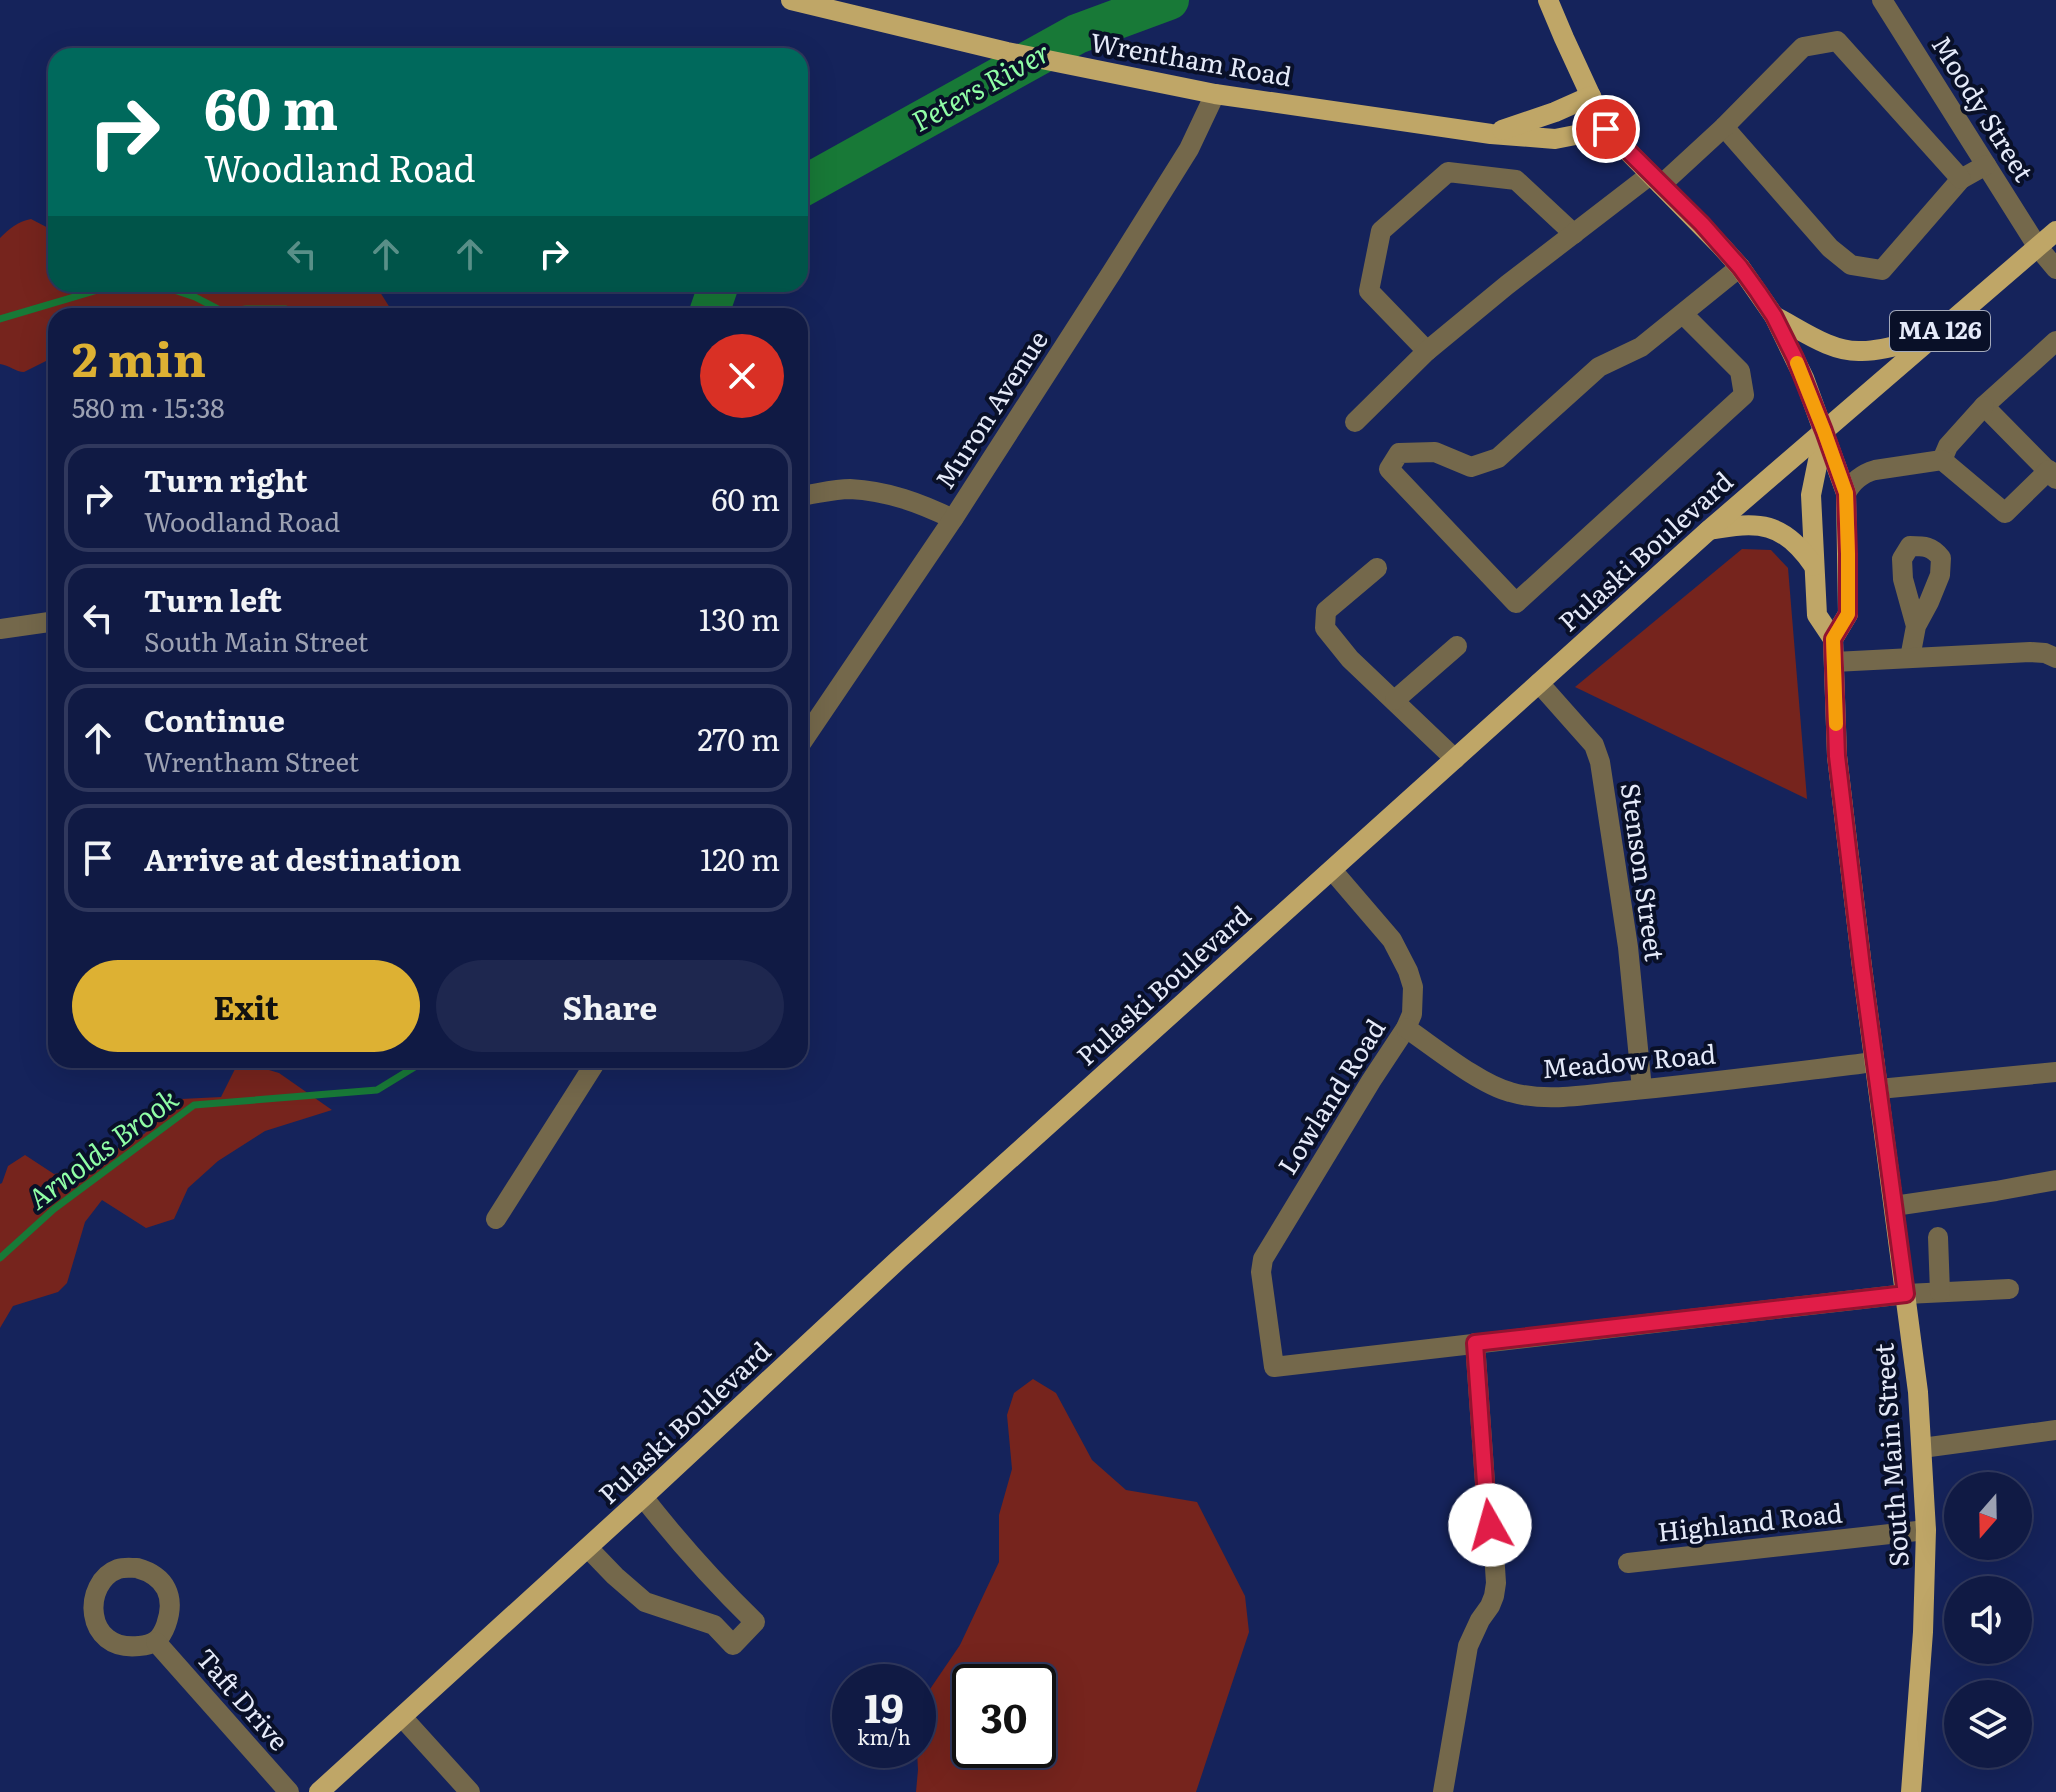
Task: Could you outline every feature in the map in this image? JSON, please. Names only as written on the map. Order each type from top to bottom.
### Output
[{"type":"main road","name":"Wrentham Road","points":[[791,0],[818,3],[1007,52],[1215,94],[1491,134],[1555,139],[1606,129]]},
{"type":"main road","points":[[1548,0],[1606,129],[1702,224],[1740,267],[1774,316],[1795,358],[1824,431]]},
{"type":"main road","name":"Wrentham Road","points":[[1491,134],[1527,123],[1591,96]]},
{"type":"main road","name":"Pulaski Boulevard","points":[[319,1792],[933,1228],[1709,530],[2056,231]]},
{"type":"main road","points":[[1774,316],[1837,348],[1853,351],[1882,349],[1934,336]]},
{"type":"main road","name":"South Main Street","points":[[1824,431],[1846,493],[1848,614],[1833,639]]},
{"type":"main road","name":"South Main Street","points":[[1824,431],[1811,495],[1817,615],[1833,639],[1841,799],[1906,1294],[1922,1448],[1926,1530],[1923,1632],[1911,1792]]},
{"type":"main road","points":[[1709,530],[1747,525],[1769,527],[1792,539],[1814,566]]},
{"type":"street","name":"Moody Street","points":[[1882,0],[2037,246],[2056,269]]},
{"type":"street","points":[[1355,422],[1427,351],[1507,285],[1574,234],[1656,180],[1724,127],[1803,47],[1837,41],[1961,179]]},
{"type":"street","name":"Muron Avenue","points":[[808,733],[953,519],[1112,272],[1189,149],[1215,94]]},
{"type":"street","points":[[1724,127],[1830,248],[1851,265],[1882,270],[1961,179],[1986,165]]},
{"type":"street","points":[[1427,351],[1369,291],[1381,231],[1448,172],[1516,180],[1574,234]]},
{"type":"street","points":[[1683,314],[1740,371],[1744,395],[1516,603],[1389,469],[1399,453],[1435,452],[1471,467],[1498,458],[1599,367],[1641,347],[1740,267]]},
{"type":"street","points":[[1942,460],[1948,446],[1984,406],[2056,341]]},
{"type":"street","points":[[1846,493],[1865,473],[1942,460],[2005,513],[2052,475],[1984,406]]},
{"type":"street","points":[[808,495],[848,489],[901,496],[953,519]]},
{"type":"street","points":[[1377,568],[1326,611],[1325,628],[1350,659],[1455,759]]},
{"type":"street","points":[[0,629],[48,622]]},
{"type":"street","points":[[1910,658],[1916,626]]},
{"type":"street","points":[[1395,700],[1457,646]]},
{"type":"street","points":[[1834,662],[2030,652],[2056,658]]},
{"type":"street","name":"Stenson Street","points":[[1539,683],[1594,745],[1600,762],[1628,947],[1642,1089]]},
{"type":"street","name":"Lowland Road","points":[[1332,870],[1392,940],[1413,987],[1412,1014],[1263,1259],[1261,1272],[1274,1367],[1475,1343]]},
{"type":"street","name":"Meadow Road","points":[[1406,1028],[1488,1083],[1507,1092],[1528,1096],[1553,1097],[1642,1089],[1875,1062]]},
{"type":"street","points":[[496,1219],[592,1068]]},
{"type":"street","points":[[1879,1089],[2056,1072]]},
{"type":"street","points":[[1894,1206],[2056,1180]]},
{"type":"street","points":[[1938,1237],[1940,1292]]},
{"type":"street","points":[[1443,1792],[1468,1646],[1494,1596],[1496,1570],[1486,1497],[1475,1343],[1906,1294],[2009,1289]]},
{"type":"street","points":[[1922,1448],[2056,1430]]},
{"type":"street","points":[[588,1548],[645,1602],[714,1625],[733,1645],[755,1622],[687,1552],[643,1497]]},
{"type":"street","name":"Highland Road","points":[[1628,1563],[1926,1530]]},
{"type":"street","name":"Taft Drive","points":[[156,1642],[289,1792]]},
{"type":"street","points":[[402,1717],[470,1792]]},
{"type":"shaded area","points":[[31,219],[48,228],[48,292],[380,292],[390,308],[48,308],[48,360],[21,372],[0,364],[0,238]]},
{"type":"shaded area","points":[[1742,549],[1771,550],[1788,568],[1807,799],[1575,687]]},
{"type":"shaded area","points":[[262,1068],[279,1073],[332,1110],[265,1131],[218,1161],[188,1188],[174,1219],[146,1228],[102,1200],[85,1222],[67,1283],[58,1292],[13,1306],[0,1328],[0,1184],[8,1166],[25,1155],[54,1174],[81,1168],[144,1134],[181,1099],[221,1097],[235,1069]]},
{"type":"shaded area","points":[[1033,1379],[1056,1393],[1092,1460],[1126,1490],[1197,1502],[1245,1596],[1249,1632],[1196,1792],[916,1792],[918,1768],[936,1768],[936,1680],[960,1645],[999,1562],[999,1515],[1012,1469],[1007,1415],[1014,1393]]},
{"type":"waterway","name":"Peters River","points":[[808,184],[1077,34],[1169,0]]},
{"type":"waterway","name":"Peters River","points":[[0,319],[91,292]]},
{"type":"waterway","name":"Peters River","points":[[180,292],[216,308]]},
{"type":"waterway","name":"Peters River","points":[[711,308],[716,292]]},
{"type":"waterway","name":"Arnolds Brook","points":[[0,1258],[54,1209],[194,1105],[377,1090],[413,1068]]},
{"type":"slow traffic","points":[[1797,363],[1846,493],[1848,614],[1833,639],[1836,724]]},
{"type":"route","points":[[1490,1525],[1475,1343],[1906,1294],[1837,756],[1833,639],[1848,614],[1846,493],[1795,358],[1774,316],[1740,267],[1702,224],[1606,129]]}]
